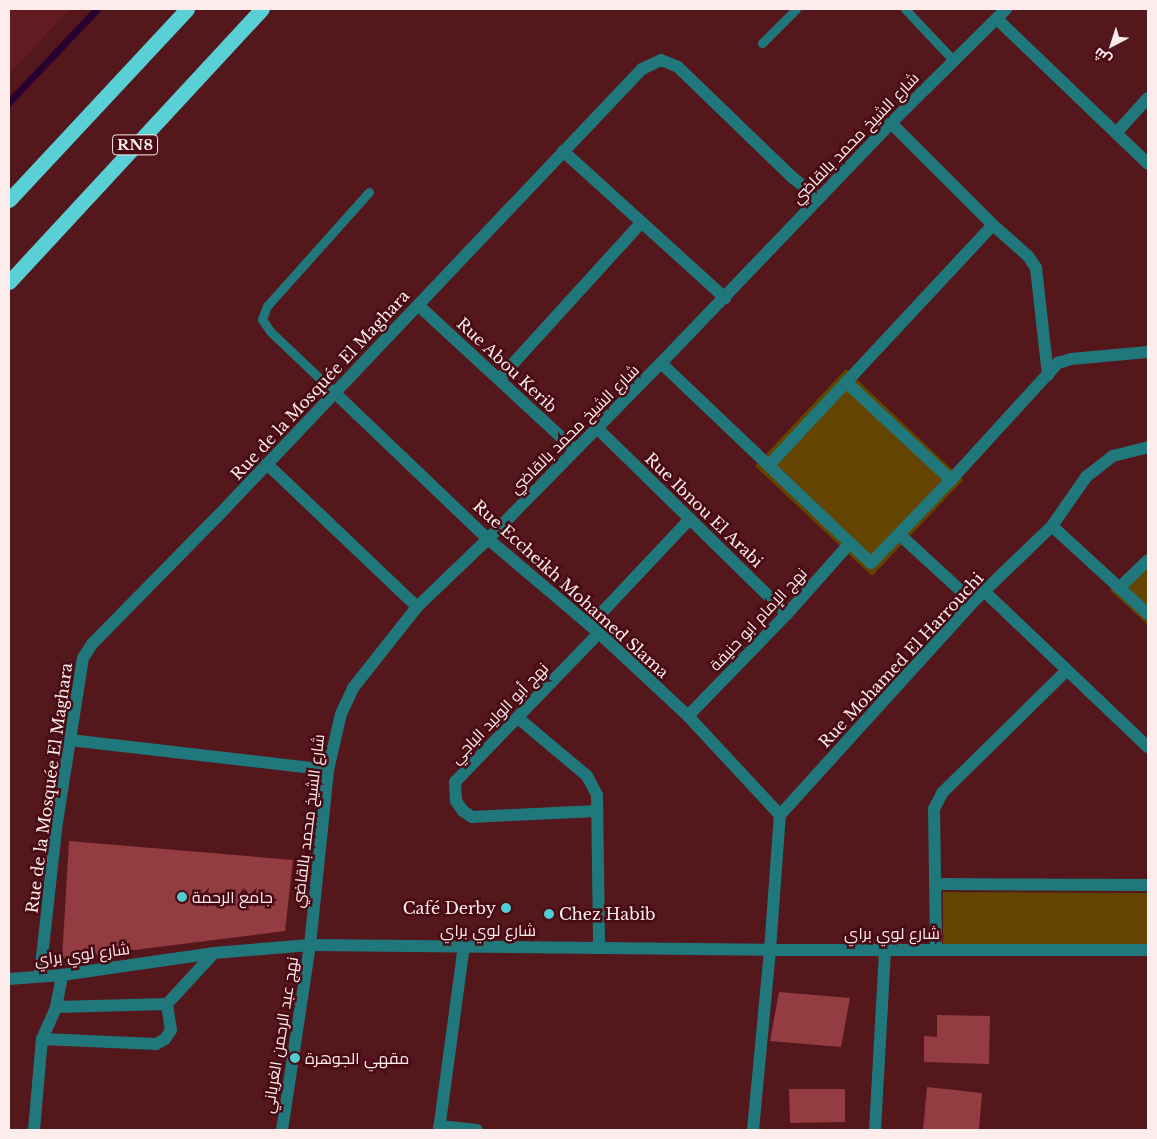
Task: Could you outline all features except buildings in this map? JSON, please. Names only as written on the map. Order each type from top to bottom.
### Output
[{"type":"highway","points":[[9,200],[187,9]]},
{"type":"highway","name":"RN8","points":[[9,282],[262,9]]},
{"type":"street","name":"شارع الشيخ محمد بالقاضي","points":[[310,945],[328,770],[341,714],[353,688],[417,607],[488,539],[725,298],[891,123],[1006,9]]},
{"type":"street","points":[[997,19],[1148,164]]},
{"type":"street","name":"Rue de la Mosquée El Maghara","points":[[40,976],[57,822],[83,658],[92,644],[335,393],[562,151],[642,69],[662,60],[678,67],[793,178],[819,198]]},
{"type":"street","points":[[1116,133],[1148,98]]},
{"type":"street","points":[[891,123],[993,225],[1028,256],[1036,268],[1048,375]]},
{"type":"street","points":[[562,151],[725,298]]},
{"type":"street","points":[[499,379],[641,223]]},
{"type":"street","points":[[769,465],[993,225]]},
{"type":"street","name":"Rue Abou Kerib","points":[[418,305],[575,450]]},
{"type":"street","points":[[661,363],[871,563],[951,480],[1058,363],[1071,359],[1148,352]]},
{"type":"street","points":[[846,382],[951,480]]},
{"type":"street","name":"Rue Eccheikh Mohamed Slama","points":[[335,393],[488,539],[594,629],[688,716],[780,815]]},
{"type":"street","name":"Rue Ibnou El Arabi","points":[[597,428],[788,614]]},
{"type":"street","name":"Rue Mohamed El Harrouchi","points":[[780,815],[973,602],[1052,526],[1086,477],[1113,456],[1148,446]]},
{"type":"street","points":[[267,464],[417,607]]},
{"type":"street","name":"نهج أبو الوليد الباجي","points":[[597,811],[472,817],[463,811],[456,801],[455,782],[518,718],[690,519]]},
{"type":"street","points":[[1052,526],[1148,614]]},
{"type":"street","points":[[899,534],[973,602]]},
{"type":"street","name":"نهج الإمام ابو حنيفة","points":[[688,716],[788,614],[850,542]]},
{"type":"street","points":[[1119,588],[1148,560]]},
{"type":"street","points":[[985,592],[1148,747]]},
{"type":"street","points":[[936,949],[934,809],[942,793],[1067,670]]},
{"type":"street","points":[[518,718],[587,776],[597,795],[599,947]]},
{"type":"street","points":[[70,740],[328,770]]},
{"type":"street","points":[[753,1130],[770,950],[780,815]]},
{"type":"street","points":[[935,884],[1148,885]]},
{"type":"street","name":"شارع لوي براي","points":[[9,979],[62,974],[214,953],[310,945],[770,950],[1148,950]]},
{"type":"street","name":"نهج عبد الرحمن الغرياني","points":[[282,1130],[310,945]]},
{"type":"street","points":[[464,946],[439,1128],[477,1130]]},
{"type":"street","points":[[875,1130],[885,949]]},
{"type":"street","points":[[56,1007],[167,1004],[214,953]]},
{"type":"street","points":[[34,1130],[42,1039],[56,1007],[62,974]]},
{"type":"street","points":[[42,1039],[156,1044],[164,1039],[171,1030],[167,1004]]},
{"type":"lane","points":[[762,44],[796,9]]},
{"type":"lane","points":[[905,9],[954,60]]},
{"type":"lane","points":[[335,393],[270,331],[262,319],[267,306],[369,192]]},
{"type":"shaded area","points":[[9,9],[70,9],[9,74]]},
{"type":"shaded area","points":[[846,369],[963,480],[872,576],[755,466]]},
{"type":"shaded area","points":[[1148,553],[1148,625],[1110,590]]},
{"type":"shaded area","points":[[943,892],[1148,893],[1148,948],[943,947]]},
{"type":"waterway","points":[[9,102],[97,9]]},
{"type":"place","name":"جامع الرحمة","points":[[182,897]]},
{"type":"place","name":"Café Derby","points":[[506,908]]},
{"type":"place","name":"Chez Habib","points":[[549,914]]},
{"type":"place","name":"مقهي الجوهرة","points":[[295,1058]]}]
